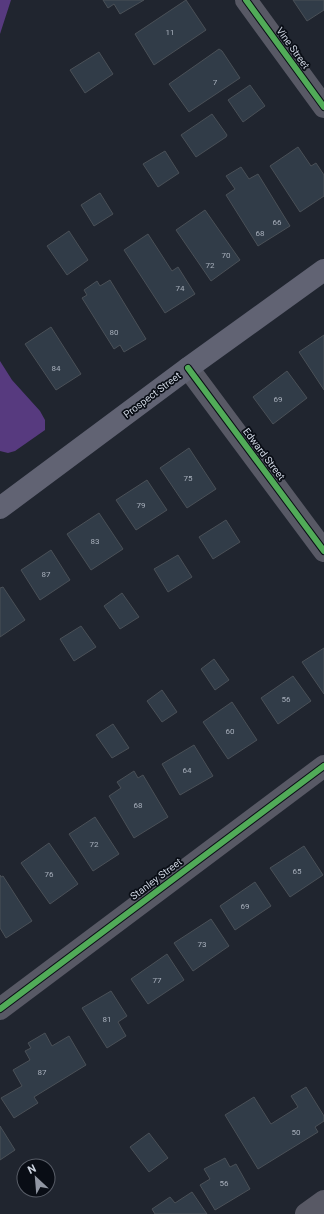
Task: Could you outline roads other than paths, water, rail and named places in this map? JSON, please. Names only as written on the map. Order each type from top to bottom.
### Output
[{"type":"main road","name":"Prospect Street","points":[[0,508],[188,368],[324,270]]},
{"type":"street","name":"Vine Street","points":[[246,0],[324,107]]},
{"type":"street","name":"Edward Street","points":[[188,368],[324,551]]},
{"type":"street","name":"Stanley Street","points":[[0,1009],[324,766]]},
{"type":"street","points":[[306,1214],[324,1201]]}]
